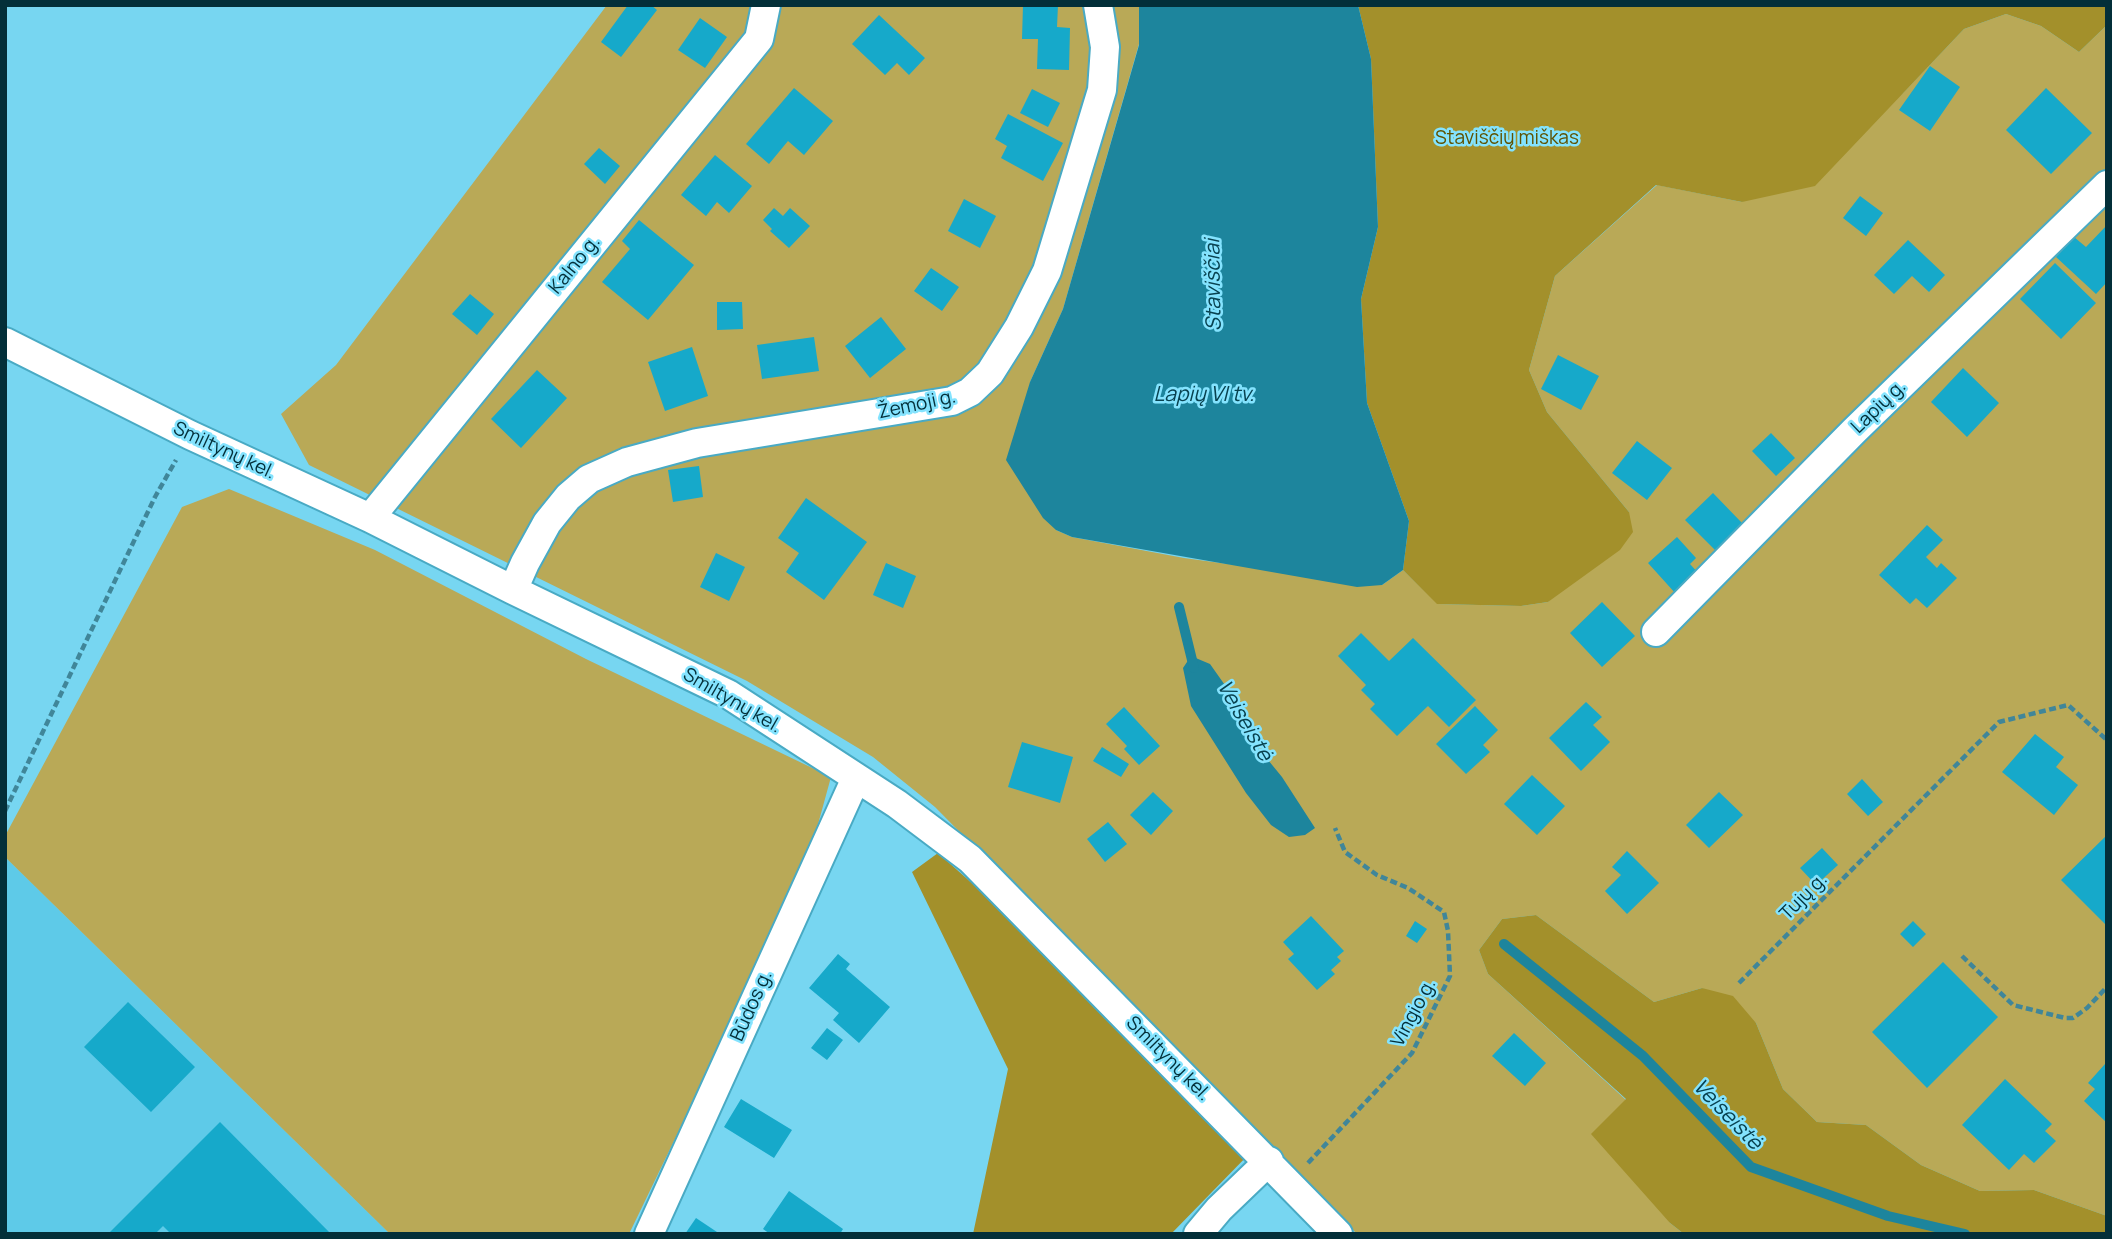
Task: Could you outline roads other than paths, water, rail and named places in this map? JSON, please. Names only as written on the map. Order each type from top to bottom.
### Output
[{"type":"street","name":"Kalno g.","points":[[370,518],[759,39],[766,5]]},
{"type":"street","name":"Žemoji g.","points":[[513,590],[524,563],[547,523],[568,496],[589,479],[627,461],[697,443],[952,401],[970,392],[990,373],[1019,327],[1047,271],[1102,90],[1105,47],[1098,5]]},
{"type":"street","name":"Lapių g.","points":[[1656,632],[1854,431],[2107,186]]},
{"type":"street","name":"Smiltynų kel.","points":[[5,342],[190,435],[370,518],[728,694],[897,804],[970,859],[1338,1234]]},
{"type":"street","name":"Būdos g.","points":[[649,1234],[856,778]]},
{"type":"street","points":[[1198,1234],[1219,1209],[1269,1161]]},
{"type":"water","name":"Lapių VI tv.","points":[[1139,5],[1358,5],[1371,59],[1378,227],[1361,299],[1367,403],[1409,521],[1403,570],[1382,585],[1357,587],[1072,537],[1056,530],[1043,518],[1006,460],[1030,382],[1063,309],[1139,45]]},
{"type":"water","points":[[1191,656],[1210,664],[1227,688],[1250,738],[1282,777],[1315,828],[1305,835],[1289,837],[1271,825],[1246,793],[1191,706],[1183,668]]},
{"type":"waterway","name":"Veiseistė","points":[[1179,607],[1194,668]]},
{"type":"waterway","name":"Veiseistė","points":[[1504,944],[1643,1056],[1751,1167],[1888,1216],[1965,1234]]},
{"type":"park label","name":"Staviščių miškas","points":[[1507,139]]},
{"type":"water label","name":"Staviščiai","points":[[1214,285]]}]
